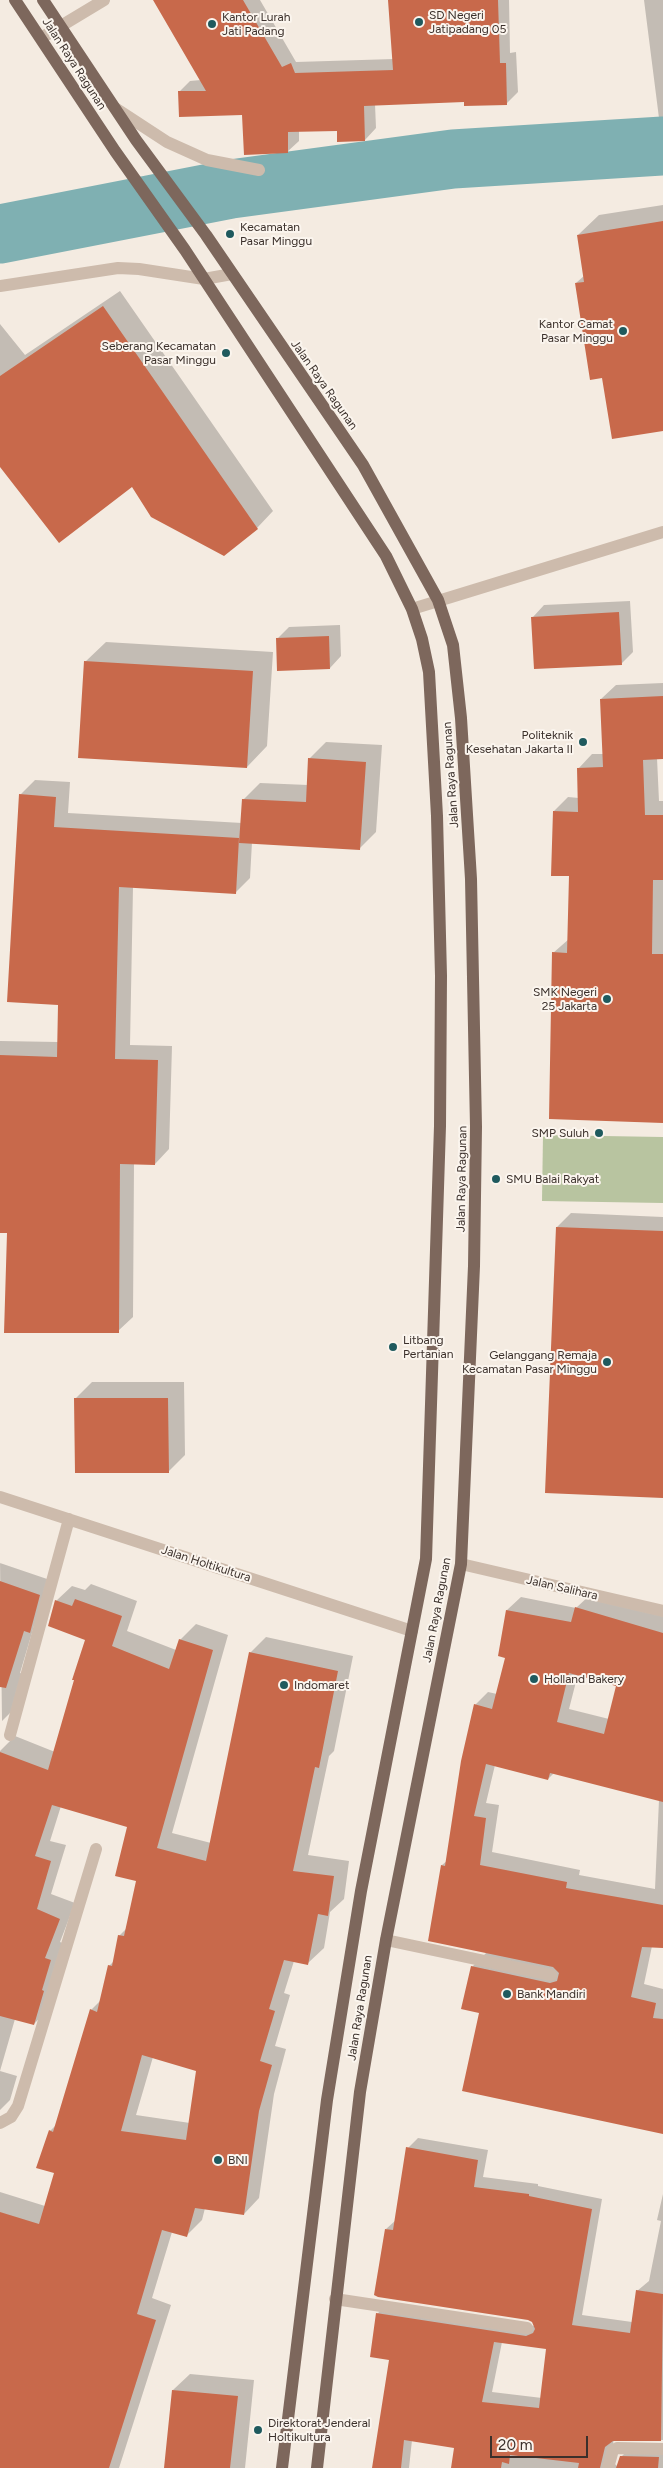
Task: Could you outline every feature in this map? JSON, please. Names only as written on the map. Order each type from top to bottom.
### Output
[{"type":"main road","name":"Jalan Raya Ragunan","points":[[15,0],[115,151],[185,250],[381,548],[412,608],[429,672],[437,816],[441,966],[440,1136],[426,1560],[361,1891],[327,2100],[282,2468]]},
{"type":"main road","name":"Jalan Raya Ragunan","points":[[43,0],[136,140],[206,235],[363,465],[438,600],[452,645],[461,718],[471,879],[476,1038],[474,1266],[460,1564],[386,1940],[360,2092],[317,2468]]},
{"type":"street","points":[[41,38],[104,0]]},
{"type":"street","points":[[115,108],[167,142],[207,160],[259,170]]},
{"type":"street","points":[[0,286],[118,268],[139,269],[204,279],[232,274]]},
{"type":"street","points":[[412,608],[663,532]]},
{"type":"street","name":"Jalan Holtikultura","points":[[0,1497],[412,1631]]},
{"type":"street","points":[[10,1734],[69,1519]]},
{"type":"street","name":"Jalan Salihara","points":[[460,1564],[663,1611]]},
{"type":"street","points":[[0,2123],[11,2117],[18,2106],[96,1849]]},
{"type":"street","points":[[386,1940],[551,1975]]},
{"type":"street","points":[[335,2299],[527,2328]]},
{"type":"street","points":[[608,2468],[613,2450],[617,2448],[663,2449]]},
{"type":"green space","points":[[543,1135],[663,1137],[663,1203],[542,1201]]},
{"type":"building","points":[[153,0],[243,0],[282,67],[291,63],[295,73],[393,70],[388,0],[498,0],[500,63],[506,63],[507,105],[464,106],[464,102],[364,106],[365,141],[337,142],[337,131],[288,132],[288,153],[244,155],[242,115],[179,117],[178,91],[206,91]]},
{"type":"building","name":"Kantor Camat Pasar Minggu","points":[[663,221],[663,431],[612,439],[602,378],[590,380],[575,283],[584,282],[577,235]]},
{"type":"building","points":[[103,306],[258,529],[224,556],[151,517],[132,487],[59,543],[0,467],[0,376]]},
{"type":"building","points":[[619,612],[622,665],[534,669],[531,617]]},
{"type":"building","points":[[329,636],[330,669],[277,671],[276,638]]},
{"type":"building","points":[[84,661],[253,671],[247,768],[78,758]]},
{"type":"building","points":[[663,696],[663,759],[643,760],[645,815],[663,815],[663,880],[653,880],[652,954],[663,954],[663,1123],[549,1119],[552,952],[567,953],[569,876],[551,876],[553,811],[578,812],[577,768],[603,767],[600,699]]},
{"type":"building","points":[[308,758],[366,762],[360,850],[239,843],[242,799],[306,802]]},
{"type":"building","points":[[19,794],[56,797],[54,827],[239,838],[236,894],[119,887],[115,1059],[158,1060],[155,1165],[120,1164],[119,1333],[4,1333],[7,1233],[0,1233],[0,1055],[57,1057],[58,1005],[7,1002]]},
{"type":"building","name":"Gelanggang Remaja Kecamatan Pasar Minggu","points":[[556,1227],[663,1231],[663,1498],[545,1493]]},
{"type":"building","points":[[74,1398],[168,1398],[169,1473],[75,1473]]},
{"type":"building","points":[[0,1581],[40,1595],[30,1633],[24,1631],[6,1688],[0,1687]]},
{"type":"building","points":[[75,1599],[122,1616],[112,1646],[169,1669],[179,1639],[213,1650],[157,1848],[206,1861],[249,1652],[338,1671],[319,1768],[315,1767],[293,1871],[334,1876],[328,1916],[318,1914],[308,1965],[284,1960],[269,2009],[275,2011],[260,2061],[272,2065],[259,2111],[244,2215],[195,2208],[187,2237],[162,2230],[137,2314],[156,2320],[109,2468],[0,2468],[0,2212],[39,2224],[54,2173],[36,2168],[49,2130],[53,2132],[90,2009],[97,2012],[108,1965],[112,1966],[118,1935],[124,1936],[136,1881],[115,1876],[127,1827],[52,1805],[35,1856],[51,1861],[37,1909],[60,1919],[45,1958],[51,1960],[42,1990],[44,1991],[34,2025],[0,2016],[0,1752],[48,1770],[74,1680],[72,1680],[85,1640],[48,1626],[55,1600],[72,1606]],"holes":[[[142,2055],[196,2071],[186,2140],[121,2131]]]},
{"type":"building","points":[[575,1607],[663,1633],[663,1802],[550,1773],[548,1780],[486,1764],[474,1816],[486,1818],[480,1865],[567,1882],[566,1888],[663,1905],[663,1948],[642,1947],[631,1997],[656,2003],[653,2018],[663,2019],[663,2134],[462,2091],[479,2013],[461,2009],[471,1966],[550,1983],[557,1981],[559,1973],[553,1967],[428,1941],[441,1865],[445,1866],[461,1761],[474,1704],[492,1709],[505,1658],[498,1656],[506,1610],[571,1622]],"holes":[[[569,1673],[616,1686],[604,1734],[557,1722]]]},
{"type":"building","points":[[406,2147],[478,2160],[474,2187],[529,2194],[529,2196],[592,2209],[572,2325],[630,2333],[636,2290],[663,2294],[661,2441],[613,2441],[605,2447],[600,2468],[578,2468],[579,2463],[510,2455],[509,2464],[502,2462],[501,2468],[451,2468],[454,2448],[404,2440],[401,2468],[372,2468],[389,2360],[370,2357],[376,2313],[526,2336],[533,2333],[535,2329],[532,2322],[528,2320],[374,2295],[385,2229],[393,2230]],"holes":[[[494,2342],[546,2349],[539,2408],[482,2402]]]},
{"type":"building","points":[[172,2390],[238,2396],[230,2468],[164,2468]]},
{"type":"building","points":[[620,2456],[659,2457],[658,2468],[616,2468]]},
{"type":"waterway","points":[[0,234],[231,189],[453,159],[663,146]]},
{"type":"place","name":"SD Negeri Jatipadang 05","points":[[419,22]]},
{"type":"place","name":"Kantor Lurah Jati Padang","points":[[212,24]]},
{"type":"place","name":"Kecamatan Pasar Minggu","points":[[230,234]]},
{"type":"place","name":"Kantor Camat Pasar Minggu","points":[[623,331]]},
{"type":"place","name":"Seberang Kecamatan Pasar Minggu","points":[[226,353]]},
{"type":"place","name":"Politeknik Kesehatan Jakarta II","points":[[583,742]]},
{"type":"place","name":"SMK Negeri 25 Jakarta","points":[[607,999]]},
{"type":"place","name":"SMP Suluh","points":[[599,1133]]},
{"type":"place","name":"SMU Balai Rakyat","points":[[496,1179]]},
{"type":"place","name":"Litbang Pertanian","points":[[393,1347]]},
{"type":"place","name":"Gelanggang Remaja Kecamatan Pasar Minggu","points":[[607,1362]]},
{"type":"place","name":"Holland Bakery","points":[[534,1679]]},
{"type":"place","name":"Indomaret","points":[[284,1685]]},
{"type":"place","name":"Bank Mandiri","points":[[507,1994]]},
{"type":"place","name":"BNI","points":[[218,2160]]},
{"type":"place","name":"Direktorat Jenderal Holtikultura","points":[[258,2430]]}]
